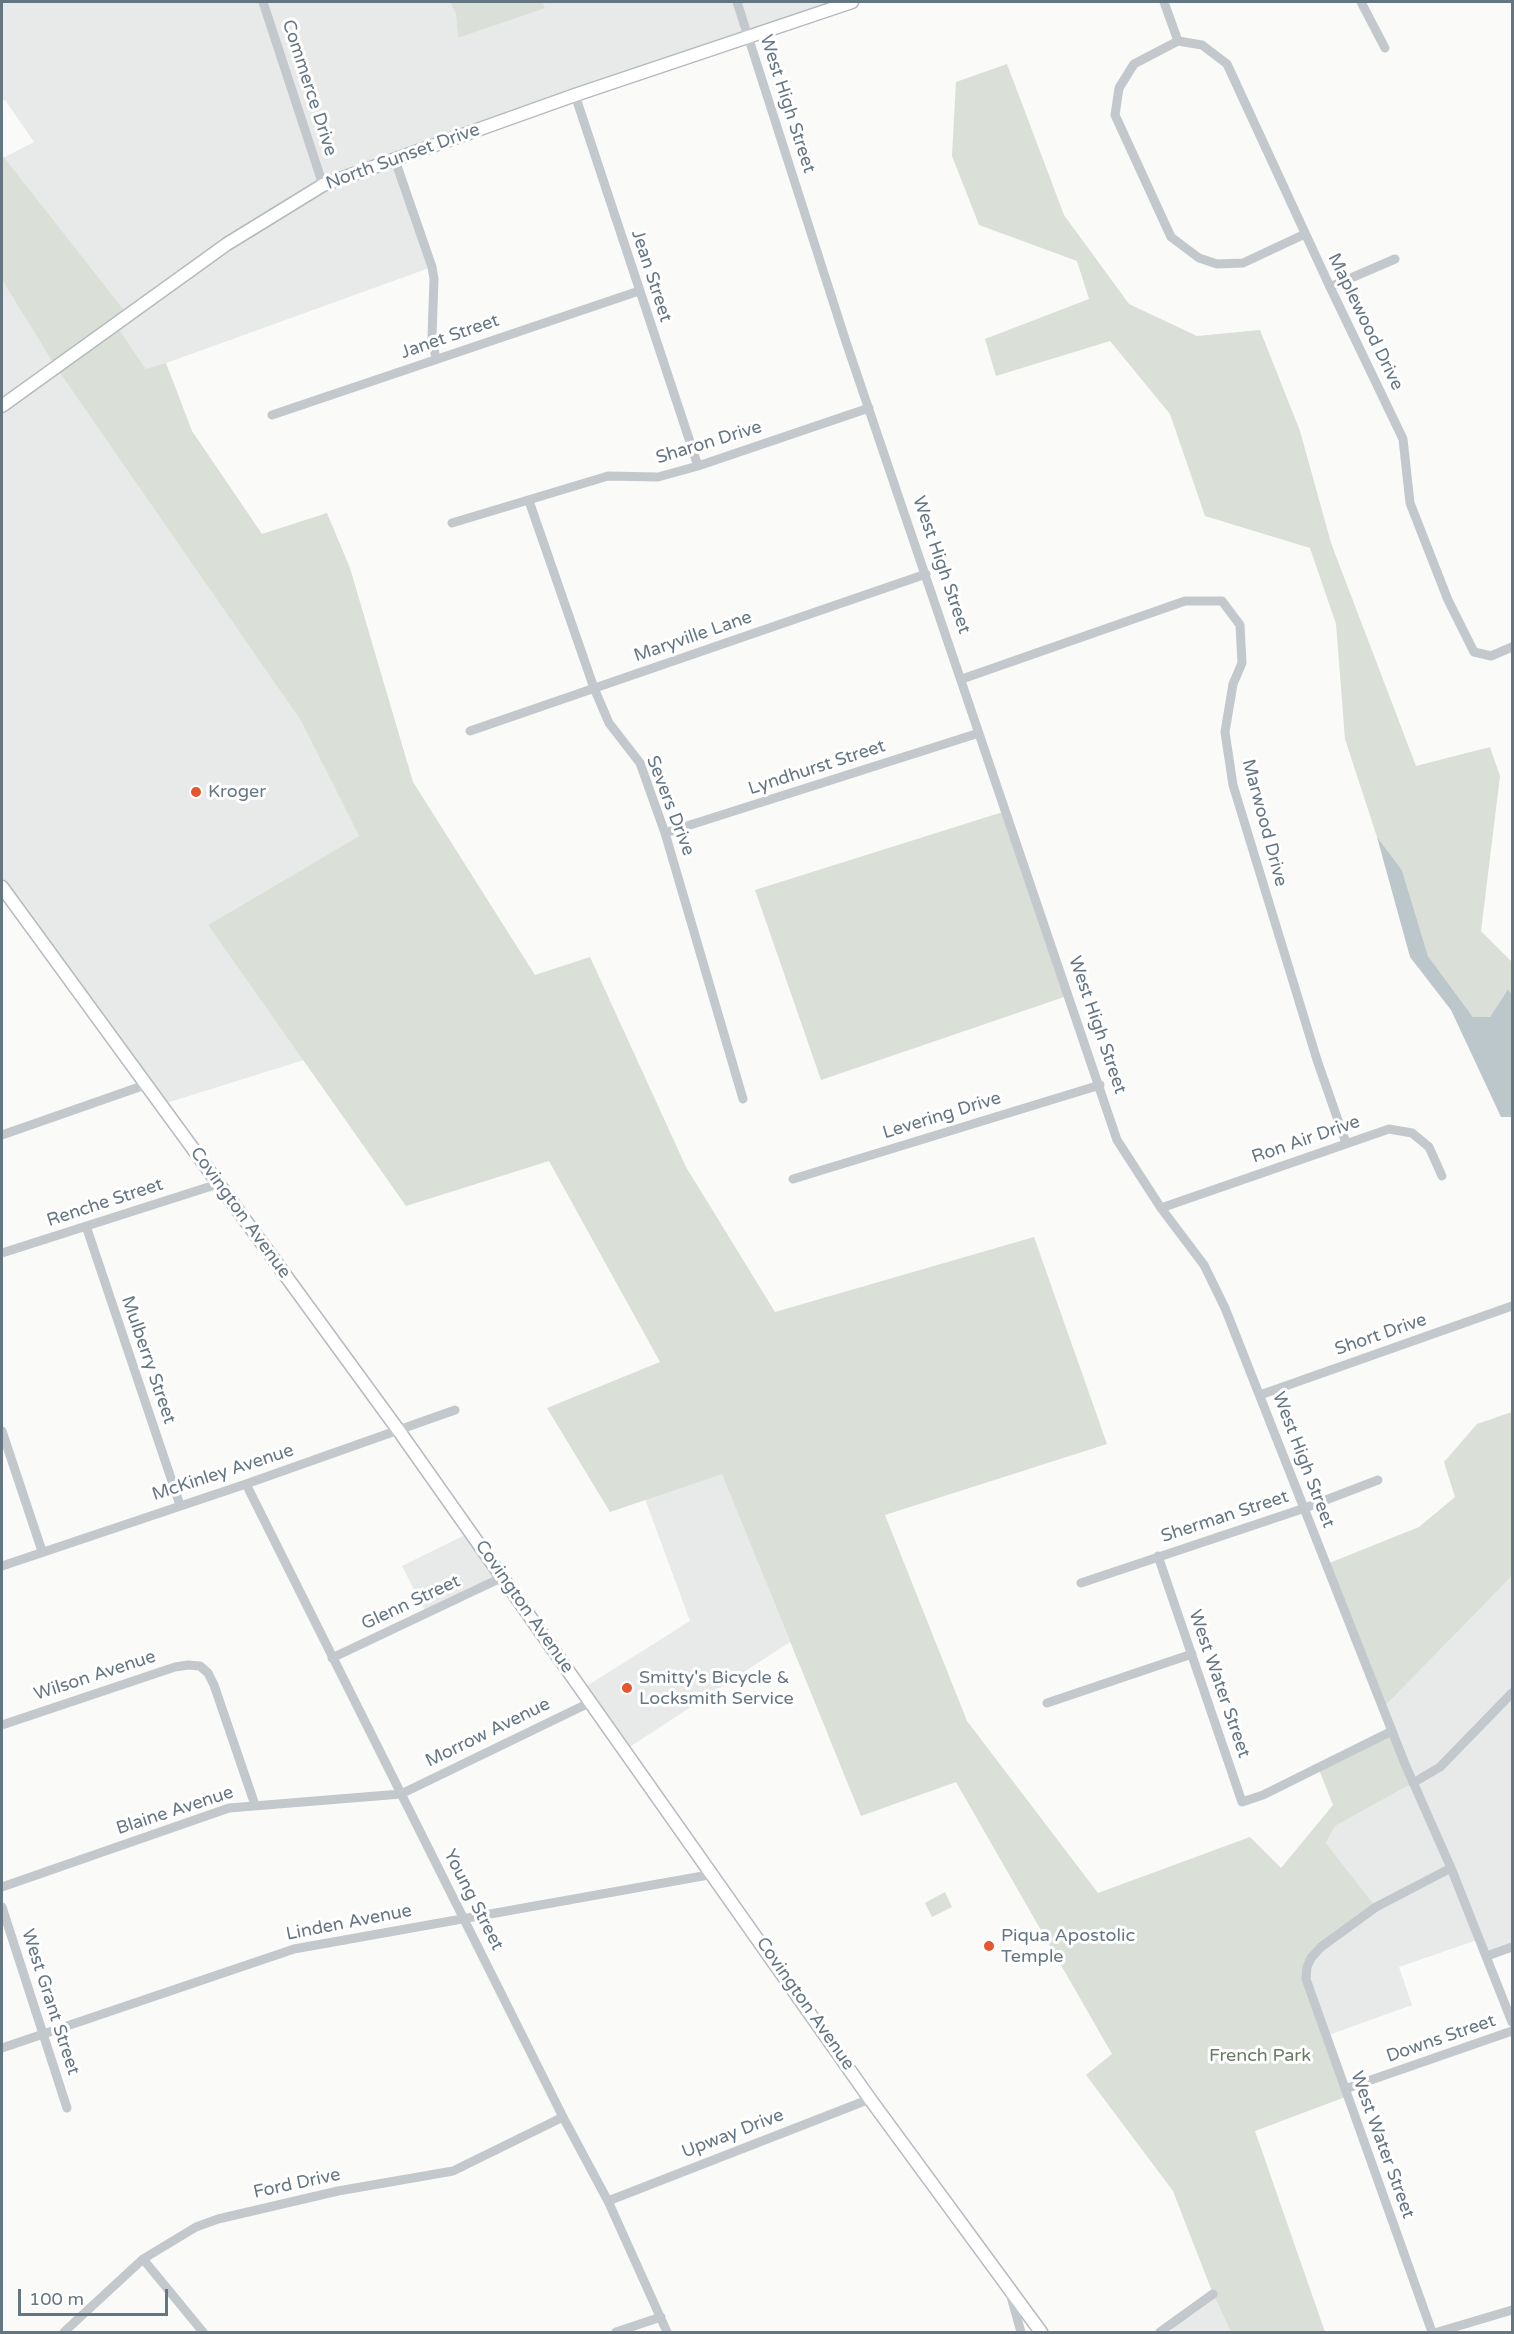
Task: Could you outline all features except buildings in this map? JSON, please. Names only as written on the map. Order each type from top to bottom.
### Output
[{"type":"main road","name":"North Sunset Drive","points":[[2,406],[227,244],[323,185],[574,95],[852,2]]},
{"type":"main road","name":"Covington Avenue","points":[[2,887],[144,1085],[399,1431],[870,2098],[1041,2332]]},
{"type":"street","name":"Commerce Drive","points":[[263,2],[323,185]]},
{"type":"street","name":"West High Street","points":[[737,2],[869,408],[1117,1140],[1161,1208],[1204,1265],[1225,1308],[1392,1731],[1451,1868],[1512,2022]]},
{"type":"street","points":[[1164,2],[1178,41],[1134,64],[1119,87],[1115,115],[1171,237],[1198,258],[1217,264],[1243,263],[1305,234]]},
{"type":"street","points":[[1361,2],[1385,48]]},
{"type":"street","name":"Maplewood Drive","points":[[1178,41],[1202,45],[1227,64],[1403,439],[1410,503],[1448,600],[1474,652],[1491,656],[1512,647]]},
{"type":"street","name":"Jean Street","points":[[574,95],[698,466]]},
{"type":"street","points":[[395,160],[432,267],[434,279],[432,337],[436,359]]},
{"type":"street","points":[[1330,287],[1395,259]]},
{"type":"street","name":"Janet Street","points":[[272,415],[639,291]]},
{"type":"street","name":"Sharon Drive","points":[[452,522],[608,476],[658,477],[698,466],[869,408]]},
{"type":"street","name":"Severs Drive","points":[[529,501],[594,688],[609,723],[640,763],[666,833],[743,1099]]},
{"type":"street","name":"Maryville Lane","points":[[470,731],[926,574]]},
{"type":"street","name":"Marwood Drive","points":[[962,679],[1185,601],[1222,601],[1240,625],[1242,663],[1233,684],[1226,732],[1233,785],[1317,1060],[1346,1143]]},
{"type":"street","name":"Lyndhurst Street","points":[[666,833],[979,733]]},
{"type":"street","points":[[2,1135],[144,1085]]},
{"type":"street","name":"Levering Drive","points":[[793,1179],[1100,1085]]},
{"type":"street","name":"Ron Air Drive","points":[[1161,1208],[1389,1129],[1412,1133],[1429,1147],[1442,1176]]},
{"type":"street","name":"Renche Street","points":[[2,1253],[218,1184]]},
{"type":"street","name":"Mulberry Street","points":[[86,1227],[180,1505]]},
{"type":"street","name":"Short Drive","points":[[1260,1395],[1512,1306]]},
{"type":"street","name":"McKinley Avenue","points":[[2,1566],[246,1484],[454,1410]]},
{"type":"street","points":[[2,1431],[42,1551]]},
{"type":"street","name":"Sherman Street","points":[[1081,1583],[1305,1508],[1378,1480]]},
{"type":"street","name":"Young Street","points":[[246,1484],[563,2117],[608,2201],[667,2332]]},
{"type":"street","name":"West Water Street","points":[[1158,1556],[1242,1802],[1263,1795],[1392,1731]]},
{"type":"street","name":"Glenn Street","points":[[332,1658],[503,1577]]},
{"type":"street","points":[[1047,1703],[1192,1654]]},
{"type":"street","name":"Wilson Avenue","points":[[2,1725],[175,1667],[200,1666],[208,1673],[214,1685],[255,1805]]},
{"type":"street","points":[[1413,1783],[1440,1767],[1512,1693]]},
{"type":"street","name":"Morrow Avenue","points":[[401,1794],[591,1702]]},
{"type":"street","name":"Blaine Avenue","points":[[2,1887],[230,1808],[401,1794]]},
{"type":"street","name":"West Water Street","points":[[1432,2332],[1306,1979],[1307,1967],[1311,1958],[1321,1947],[1376,1907],[1451,1868]]},
{"type":"street","name":"Linden Avenue","points":[[2,2048],[294,1949],[714,1874]]},
{"type":"street","name":"West Grant Street","points":[[2,1907],[67,2108]]},
{"type":"street","points":[[1487,1956],[1512,1947]]},
{"type":"street","name":"Downs Street","points":[[1346,2089],[1512,2031]]},
{"type":"street","name":"Upway Drive","points":[[608,2201],[870,2098]]},
{"type":"street","name":"Ford Drive","points":[[64,2332],[143,2259],[196,2227],[218,2219],[338,2191],[453,2171],[563,2117]]},
{"type":"street","points":[[143,2259],[203,2332]]},
{"type":"street","points":[[1010,2291],[1021,2332]]},
{"type":"street","points":[[1160,2332],[1213,2294]]},
{"type":"street","points":[[1438,2332],[1512,2310]]},
{"type":"street","points":[[616,2332],[662,2317]]},
{"type":"shaded area","points":[[2,2],[450,2],[456,14],[458,38],[545,7],[543,2],[852,2],[396,159],[432,267],[147,370],[114,324],[127,314],[3,158],[34,142],[5,100],[2,101]]},
{"type":"shaded area","points":[[2,280],[55,366],[301,721],[359,836],[208,925],[304,1060],[160,1105],[11,900],[2,903]]},
{"type":"shaded area","points":[[1377,837],[1402,870],[1428,956],[1473,1017],[1490,1017],[1508,989],[1512,995],[1512,1117],[1501,1117],[1451,1010],[1410,957]]},
{"type":"shaded area","points":[[722,1473],[790,1642],[625,1750],[582,1689],[690,1621],[645,1499]]},
{"type":"shaded area","points":[[471,1532],[503,1577],[426,1613],[402,1566]]},
{"type":"shaded area","points":[[1512,1576],[1512,1947],[1487,1956],[1480,1939],[1399,1967],[1412,2005],[1326,2036],[1307,1967],[1311,1958],[1376,1907],[1326,1843],[1335,1826],[1413,1783],[1383,1708]]},
{"type":"shaded area","points":[[1213,2294],[1231,2332],[1173,2332],[1169,2326]]},
{"type":"green space","points":[[450,2],[543,2],[545,8],[458,38],[456,14]]},
{"type":"green space","points":[[1007,64],[1064,215],[1129,304],[1197,336],[1260,330],[1300,431],[1331,543],[1416,766],[1490,747],[1500,776],[1481,931],[1512,962],[1512,995],[1508,989],[1490,1017],[1473,1017],[1428,956],[1402,870],[1377,837],[1345,739],[1336,624],[1310,548],[1205,516],[1170,414],[1110,341],[996,376],[985,339],[1089,299],[1077,261],[979,225],[952,156],[956,82]]},
{"type":"green space","name":"French Park","points":[[2,155],[127,314],[115,324],[146,369],[166,363],[192,431],[262,534],[327,513],[350,568],[413,782],[535,975],[590,957],[686,1167],[775,1312],[1034,1237],[1107,1444],[885,1515],[967,1721],[1098,1893],[1250,1837],[1281,1868],[1333,1805],[1318,1767],[1392,1731],[1413,1783],[1335,1826],[1326,1843],[1376,1907],[1311,1958],[1306,1979],[1348,2096],[1255,2131],[1325,2332],[1231,2332],[1213,2294],[1173,2191],[1086,2075],[1112,2054],[956,1782],[861,1816],[722,1474],[610,1512],[547,1408],[660,1362],[549,1161],[406,1206],[208,925],[359,836],[301,721],[55,366],[2,280]]},
{"type":"green space","points":[[1006,811],[1070,995],[821,1080],[755,890]]},
{"type":"green space","points":[[1512,1412],[1512,1576],[1383,1708],[1327,1564],[1419,1527],[1455,1497],[1444,1462],[1477,1424]]},
{"type":"green space","points":[[945,1892],[952,1907],[932,1917],[925,1903]]},
{"type":"place","name":"Kroger","points":[[196,792]]},
{"type":"place","name":"Smitty's Bicycle & Locksmith Service","points":[[627,1688]]},
{"type":"place","name":"Piqua Apostolic Temple","points":[[989,1946]]}]
